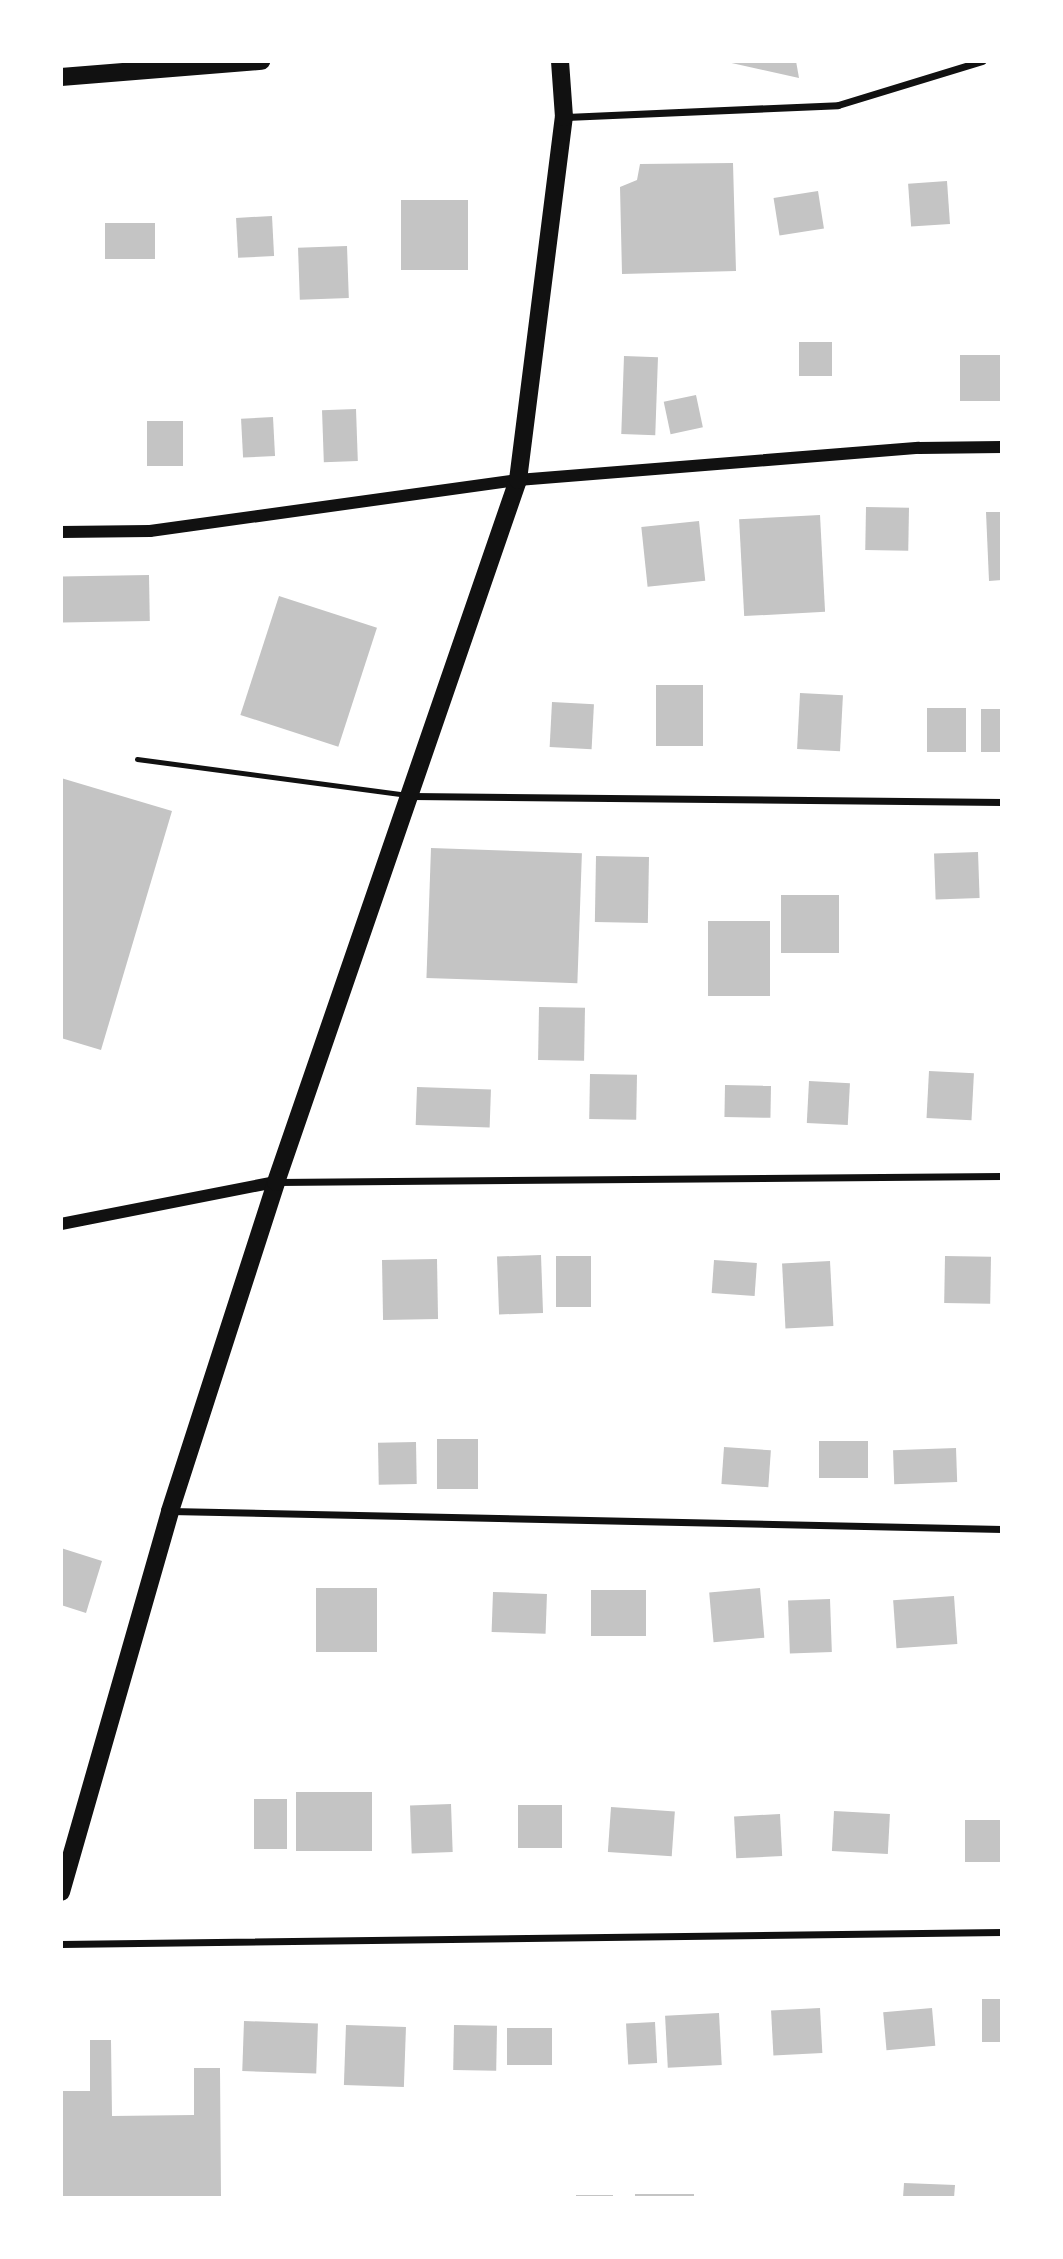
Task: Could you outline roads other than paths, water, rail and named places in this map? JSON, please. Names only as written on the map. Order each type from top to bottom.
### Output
[{"type":"main road","points":[[61,77],[261,61]]},
{"type":"main road","points":[[61,1892],[170,1511],[276,1182],[412,796],[518,480],[564,117],[560,61]]},
{"type":"street","points":[[564,117],[838,105],[982,61]]},
{"type":"street","points":[[61,532],[150,531],[518,480],[919,448],[1002,447]]},
{"type":"street","points":[[412,796],[1002,802]]},
{"type":"street","points":[[61,1224],[276,1182],[1002,1177]]},
{"type":"street","points":[[170,1511],[1002,1529]]},
{"type":"street","points":[[61,1944],[1002,1932]]},
{"type":"lane","points":[[137,759],[412,796]]}]
